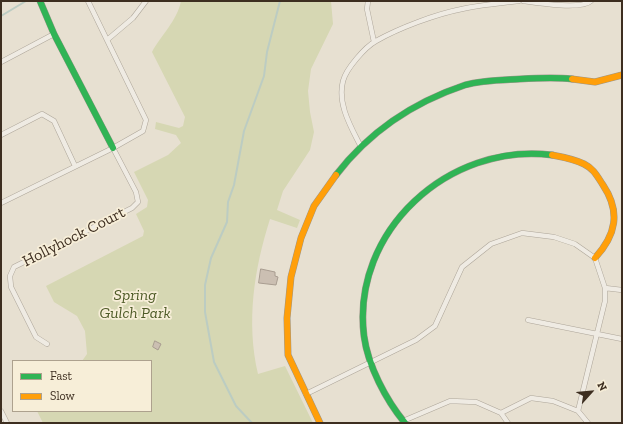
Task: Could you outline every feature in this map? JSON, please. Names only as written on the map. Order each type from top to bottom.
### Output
[{"type":"street","points":[[40,1],[54,34],[113,148]]},
{"type":"street","points":[[1,203],[113,148],[143,131],[146,120],[88,1]]},
{"type":"street","points":[[107,40],[133,18],[146,1]]},
{"type":"street","points":[[368,1],[367,9],[374,42]]},
{"type":"street","points":[[361,147],[346,116],[342,100],[343,80],[352,63],[374,42],[438,15],[462,9],[519,1]]},
{"type":"street","points":[[523,1],[572,5],[589,3],[591,1]]},
{"type":"street","points":[[1,62],[54,34]]},
{"type":"street","points":[[320,423],[288,355],[287,318],[291,277],[301,238],[314,206],[338,172],[361,147],[387,124],[411,108],[466,85],[498,80],[530,78],[565,78],[595,82],[622,75]]},
{"type":"street","points":[[1,135],[42,114],[54,121],[75,166]]},
{"type":"street","name":"Hollyhock Court","points":[[47,344],[36,337],[11,288],[10,276],[14,267],[132,208],[138,202],[136,192],[113,148]]},
{"type":"street","points":[[508,423],[501,413],[476,402],[450,401],[404,422],[372,363],[365,342],[364,311],[367,284],[377,257],[393,227],[411,203],[434,184],[467,167],[493,158],[524,154],[548,154],[574,159],[595,172],[611,198],[615,224],[606,245],[595,258]]},
{"type":"street","points":[[306,394],[372,363],[416,340],[434,326],[462,268],[491,244],[522,233],[554,237],[574,244],[595,258],[605,288],[605,301],[598,334],[578,411]]},
{"type":"street","points":[[605,288],[622,290]]},
{"type":"street","points":[[528,320],[622,339]]},
{"type":"street","points":[[501,413],[531,398],[553,401],[578,411],[588,423]]},
{"type":"street","points":[[1,411],[7,423]]},
{"type":"green space","name":"Spring Gulch Park","points":[[181,1],[331,1],[333,24],[311,69],[308,91],[314,132],[310,150],[283,191],[277,210],[300,220],[297,228],[270,219],[264,238],[256,276],[252,315],[254,354],[258,374],[285,366],[313,423],[43,423],[38,412],[152,412],[152,360],[83,360],[87,354],[85,331],[77,316],[54,302],[46,286],[143,236],[144,231],[136,214],[147,207],[148,200],[134,172],[168,155],[181,143],[176,135],[155,129],[156,122],[179,128],[183,126],[185,117],[152,52],[179,8]]},
{"type":"building","points":[[261,269],[275,272],[275,276],[278,277],[276,285],[259,283]]},
{"type":"building","points":[[155,341],[161,344],[158,350],[153,347]]},
{"type":"waterway","points":[[1,16],[26,1],[32,1]]},
{"type":"waterway","points":[[252,423],[236,406],[214,362],[205,312],[205,285],[211,258],[227,222],[228,202],[234,185],[244,131],[264,76],[267,52],[280,1]]},
{"type":"traffic: fast","points":[[40,1],[54,34],[113,148]]},
{"type":"traffic: fast","points":[[336,175],[349,159],[378,132],[410,110],[446,92],[472,83],[485,81],[539,78],[572,79]]},
{"type":"traffic: fast","points":[[405,423],[391,404],[379,382],[369,359],[364,336],[364,298],[373,262],[391,229],[414,201],[444,179],[477,163],[514,155],[552,155]]},
{"type":"traffic: slow","points":[[572,79],[595,82],[622,75]]},
{"type":"traffic: slow","points":[[552,155],[572,159],[590,168],[595,173],[609,195],[614,214],[614,223],[608,241],[595,258]]},
{"type":"traffic: slow","points":[[320,423],[288,355],[287,318],[291,277],[301,238],[314,206],[336,175]]}]
